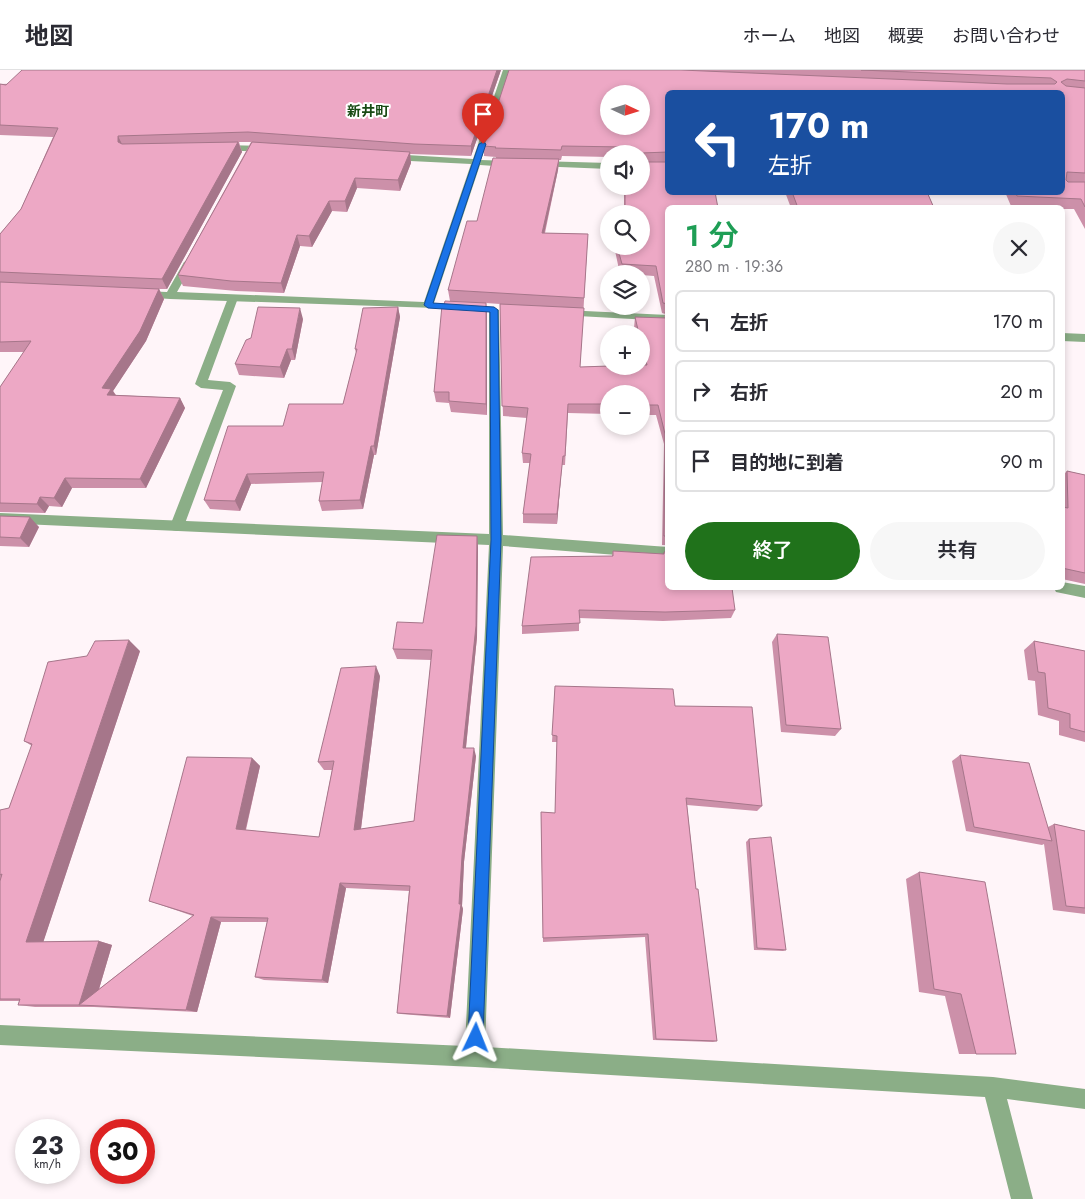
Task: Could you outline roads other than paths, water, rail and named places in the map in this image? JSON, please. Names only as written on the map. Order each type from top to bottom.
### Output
[{"type":"street","points":[[428,305],[507,70]]},
{"type":"street","points":[[213,148],[248,152],[280,150]]},
{"type":"street","points":[[378,156],[477,163],[600,166]]},
{"type":"street","points":[[170,296],[194,252]]},
{"type":"street","points":[[132,294],[489,309],[496,540],[475,1057]]},
{"type":"street","points":[[177,526],[230,386],[201,384],[232,298]]},
{"type":"street","points":[[552,312],[665,318]]},
{"type":"street","points":[[1065,336],[1085,338]]},
{"type":"street","points":[[0,518],[496,540],[665,553]]},
{"type":"street","points":[[1065,589],[1085,592]]},
{"type":"street","points":[[0,1035],[475,1057],[992,1087],[1085,1099]]},
{"type":"street","points":[[992,1087],[1022,1199]]},
{"type":"district","name":"新井町","points":[[368,111]]}]
